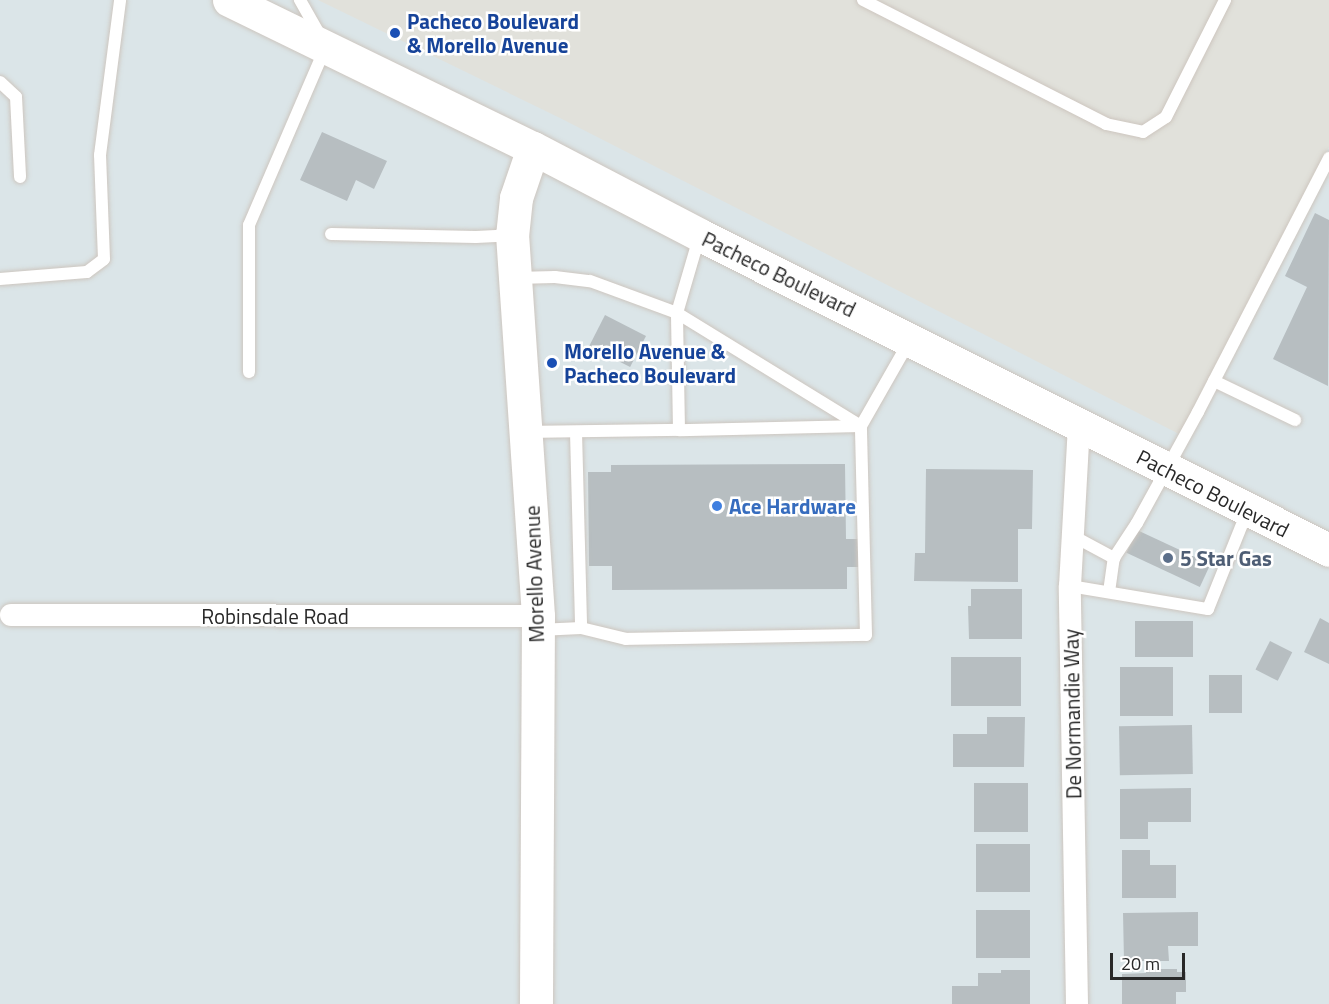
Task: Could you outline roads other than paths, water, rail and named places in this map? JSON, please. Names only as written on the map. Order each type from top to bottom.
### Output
[{"type":"main road","name":"Pacheco Boulevard","points":[[229,0],[532,148],[700,235],[1079,424],[1165,470],[1329,549]]},
{"type":"main road","name":"Morello Avenue","points":[[532,148],[516,198],[512,234],[538,623],[536,1004]]},
{"type":"street","name":"De Normandie Way","points":[[1077,1004],[1070,586],[1079,424]]},
{"type":"street","name":"Robinsdale Road","points":[[5,621],[538,623]]},
{"type":"lane","points":[[0,279],[87,272],[104,259],[100,155],[120,0]]},
{"type":"lane","points":[[249,372],[249,225],[326,46],[300,0]]},
{"type":"lane","points":[[863,0],[1106,124],[1143,132],[1166,117],[1225,0]]},
{"type":"lane","points":[[0,82],[16,97],[20,177]]},
{"type":"lane","points":[[1109,592],[1114,558],[1137,523],[1325,176],[1329,158]]},
{"type":"lane","points":[[331,234],[476,237],[512,234]]},
{"type":"lane","points":[[679,430],[677,313],[700,235]]},
{"type":"lane","points":[[515,278],[555,277],[590,281],[677,313],[861,426]]},
{"type":"lane","points":[[538,623],[581,628],[627,639],[866,635],[861,426],[911,339]]},
{"type":"lane","points":[[1214,381],[1295,420]]},
{"type":"lane","points":[[527,432],[861,426]]},
{"type":"lane","points":[[576,432],[581,628]]},
{"type":"lane","points":[[1070,586],[1208,609],[1247,511]]},
{"type":"lane","points":[[1073,536],[1114,558]]},
{"type":"place","name":"Pacheco Boulevard & Morello Avenue","points":[[395,33]]},
{"type":"place","name":"Morello Avenue & Pacheco Boulevard","points":[[552,363]]},
{"type":"place","name":"Ace Hardware","points":[[717,506]]},
{"type":"place","name":"5 Star Gas","points":[[1168,558]]}]
